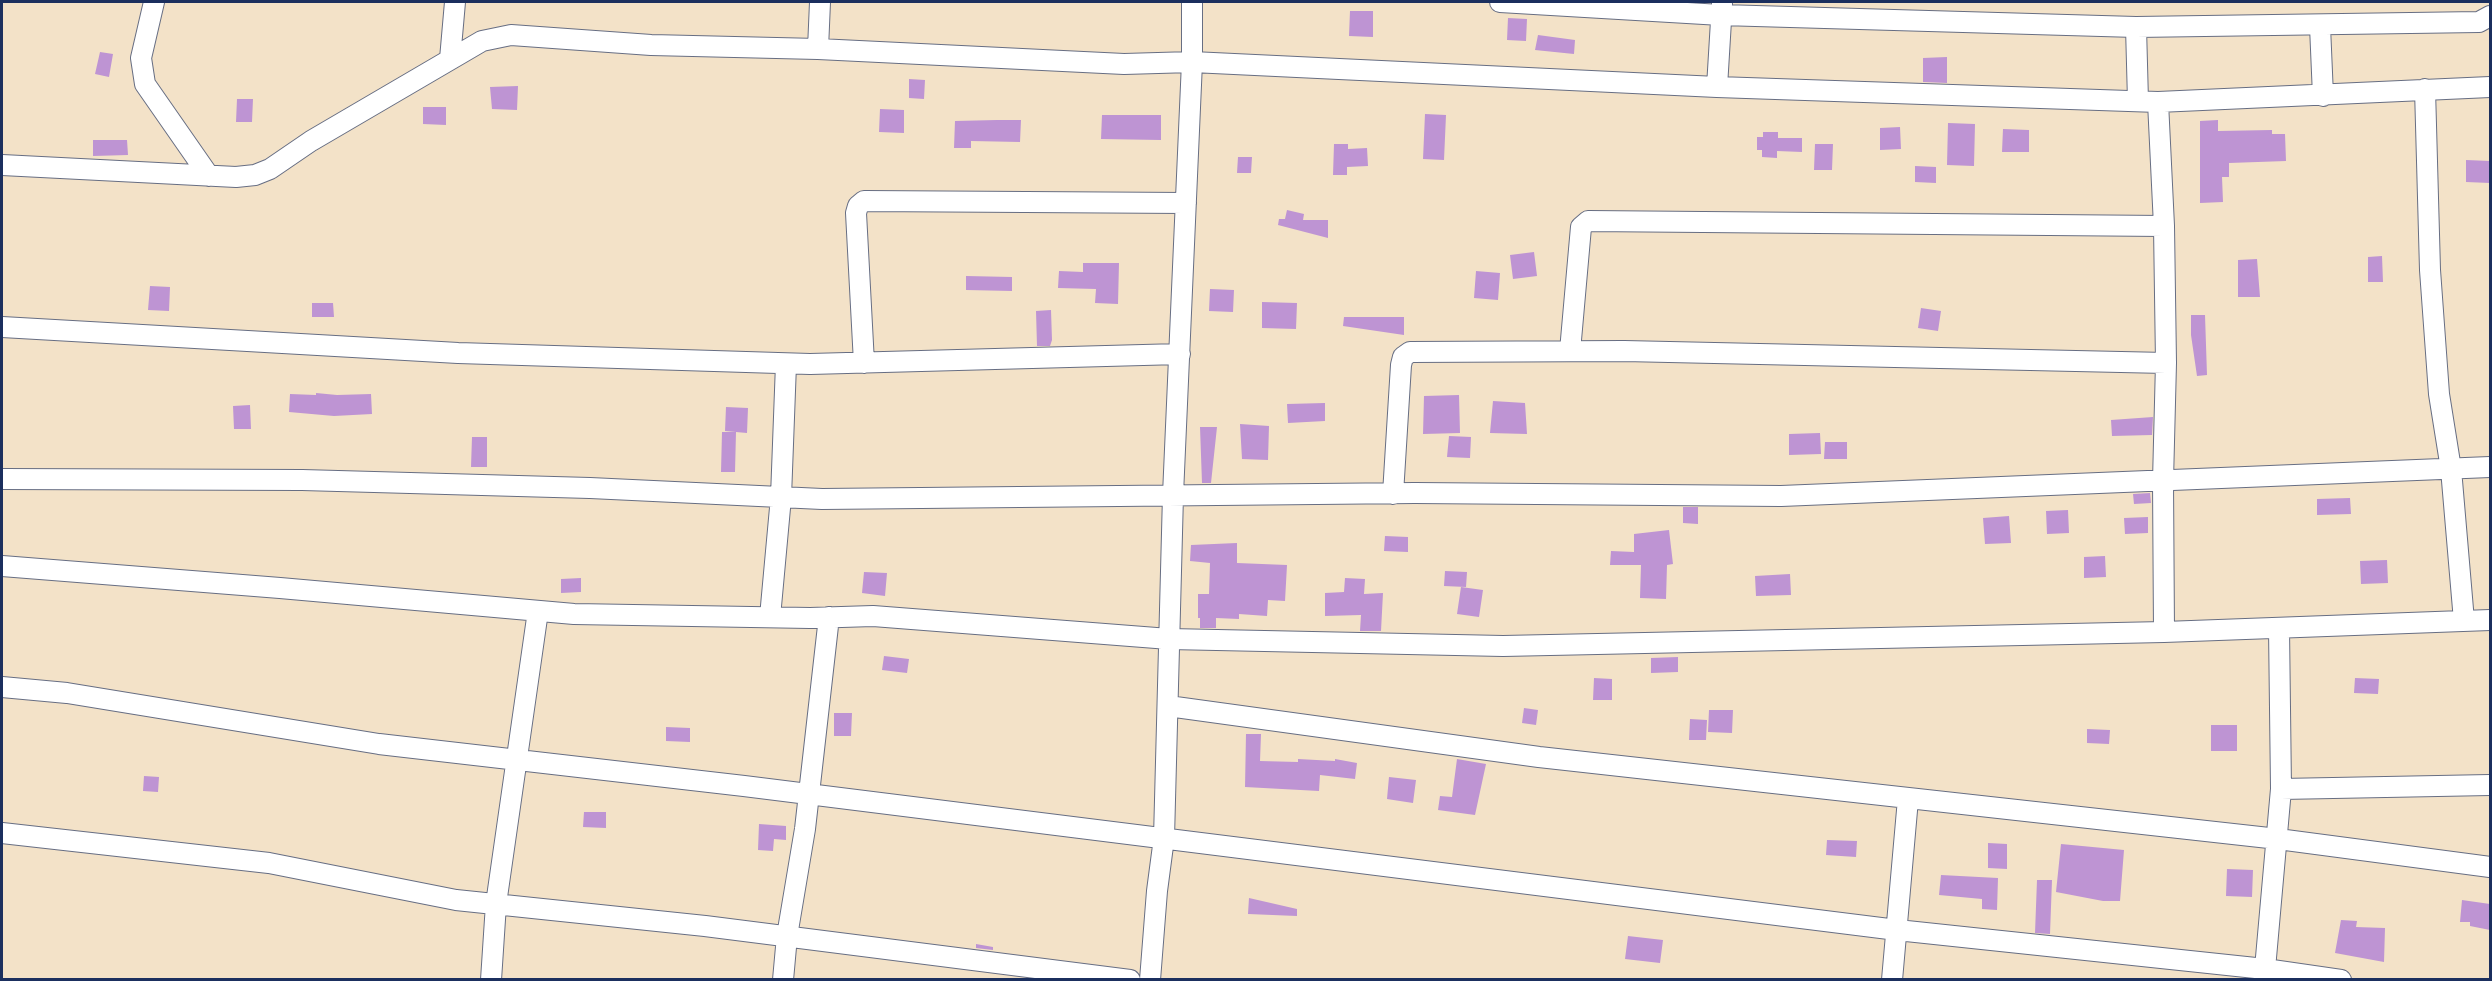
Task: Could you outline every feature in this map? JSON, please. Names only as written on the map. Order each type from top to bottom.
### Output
[{"type":"street","points":[[154,2],[141,58],[145,84],[210,176]]},
{"type":"street","points":[[450,59],[455,2]]},
{"type":"street","points":[[818,49],[820,2]]},
{"type":"street","points":[[1150,980],[1164,838],[1173,495],[1192,62],[1192,2]]},
{"type":"street","points":[[1500,2],[1722,8],[2136,27],[2479,22],[2490,16]]},
{"type":"street","points":[[1717,87],[1722,8]]},
{"type":"street","points":[[2320,26],[2323,96]]},
{"type":"street","points":[[2136,27],[2138,101]]},
{"type":"street","points":[[2,165],[246,176],[270,169],[311,141],[482,41],[511,35],[651,45],[818,49],[1124,64],[1192,62],[1717,87],[2158,102],[2490,87]]},
{"type":"street","points":[[2425,89],[2430,270],[2439,394],[2451,469],[2464,621]]},
{"type":"street","points":[[2158,102],[2164,226],[2166,363],[2163,481],[2164,632]]},
{"type":"street","points":[[864,363],[856,213],[858,206],[864,201],[1186,203]]},
{"type":"street","points":[[1570,351],[1581,227],[1588,221],[2164,226]]},
{"type":"street","points":[[2,327],[458,353],[786,364],[1180,354]]},
{"type":"street","points":[[1393,494],[1403,357],[1410,352],[1570,351],[2166,363]]},
{"type":"street","points":[[770,617],[780,497],[786,364]]},
{"type":"street","points":[[2,478],[302,480],[822,499],[1393,494],[1781,495],[2490,468]]},
{"type":"street","points":[[2,566],[574,614],[873,616],[1169,639],[1503,646],[2164,632],[2490,620]]},
{"type":"street","points":[[491,980],[496,904],[538,611]]},
{"type":"street","points":[[783,980],[787,936],[809,794],[829,617]]},
{"type":"street","points":[[2264,974],[2281,789],[2279,628]]},
{"type":"street","points":[[2,687],[67,693],[379,744],[809,794],[1897,930],[2264,974],[2341,980]]},
{"type":"street","points":[[1168,706],[1539,757],[2278,839],[2490,867]]},
{"type":"street","points":[[2281,789],[2490,785]]},
{"type":"street","points":[[1892,980],[1908,799]]},
{"type":"street","points":[[2,833],[269,863],[456,900],[787,936],[1130,980]]},
{"type":"building","points":[[1350,11],[1373,11],[1373,37],[1349,36]]},
{"type":"building","points":[[1508,18],[1527,19],[1526,41],[1507,40]]},
{"type":"building","points":[[1538,35],[1575,40],[1574,54],[1535,50]]},
{"type":"building","points":[[100,52],[113,54],[109,77],[95,74]]},
{"type":"building","points":[[1947,57],[1947,83],[1923,82],[1923,58]]},
{"type":"building","points":[[909,79],[925,80],[924,99],[909,98]]},
{"type":"building","points":[[518,86],[517,110],[492,109],[490,87]]},
{"type":"building","points":[[237,99],[253,99],[252,122],[236,122]]},
{"type":"building","points":[[423,107],[446,107],[446,125],[423,124]]},
{"type":"building","points":[[880,109],[904,110],[904,133],[879,132]]},
{"type":"building","points":[[1425,114],[1446,115],[1444,160],[1423,159]]},
{"type":"building","points":[[1102,115],[1161,115],[1161,140],[1101,139]]},
{"type":"building","points":[[1021,120],[1020,142],[971,141],[971,148],[954,148],[955,121]]},
{"type":"building","points":[[2218,120],[2218,131],[2272,130],[2272,134],[2285,134],[2286,161],[2229,163],[2229,177],[2222,177],[2223,202],[2200,203],[2200,121]]},
{"type":"building","points":[[1948,123],[1975,124],[1974,166],[1947,165]]},
{"type":"building","points":[[1900,127],[1901,149],[1880,150],[1880,128]]},
{"type":"building","points":[[2003,129],[2029,130],[2029,152],[2002,152]]},
{"type":"building","points":[[1763,132],[1778,132],[1778,138],[1802,138],[1802,152],[1777,151],[1777,158],[1762,157],[1762,150],[1757,150],[1757,137],[1763,137]]},
{"type":"building","points":[[93,140],[127,140],[128,155],[93,156]]},
{"type":"building","points":[[1334,144],[1348,144],[1348,149],[1367,148],[1368,166],[1347,167],[1347,175],[1333,175]]},
{"type":"building","points":[[1815,144],[1833,144],[1832,170],[1814,170]]},
{"type":"building","points":[[1238,157],[1252,157],[1251,173],[1237,173]]},
{"type":"building","points":[[2466,160],[2490,161],[2490,183],[2466,182]]},
{"type":"building","points":[[1915,166],[1936,167],[1936,183],[1915,182]]},
{"type":"building","points":[[1287,210],[1304,214],[1303,220],[1328,220],[1328,238],[1278,225],[1279,219],[1285,219]]},
{"type":"building","points":[[1534,252],[1537,276],[1513,279],[1510,255]]},
{"type":"building","points":[[2382,256],[2383,282],[2368,282],[2368,257]]},
{"type":"building","points":[[2257,259],[2260,297],[2238,297],[2238,260]]},
{"type":"building","points":[[1083,263],[1119,263],[1118,304],[1095,303],[1096,289],[1058,288],[1059,271],[1083,272]]},
{"type":"building","points":[[1476,271],[1500,273],[1498,300],[1474,298]]},
{"type":"building","points":[[966,276],[1012,277],[1012,291],[966,290]]},
{"type":"building","points":[[150,286],[170,287],[169,311],[148,310]]},
{"type":"building","points":[[1210,289],[1234,290],[1233,312],[1209,311]]},
{"type":"building","points":[[1262,302],[1297,303],[1296,329],[1262,328]]},
{"type":"building","points":[[312,303],[333,303],[334,317],[312,317]]},
{"type":"building","points":[[1921,308],[1941,311],[1938,331],[1918,328]]},
{"type":"building","points":[[1051,310],[1052,340],[1050,346],[1037,346],[1036,311]]},
{"type":"building","points":[[2191,315],[2205,315],[2207,375],[2197,376],[2191,335]]},
{"type":"building","points":[[1344,317],[1404,317],[1404,335],[1343,326]]},
{"type":"building","points":[[316,393],[371,394],[372,414],[334,416],[289,412],[290,394],[316,395]]},
{"type":"building","points":[[1459,395],[1460,433],[1423,434],[1424,396]]},
{"type":"building","points":[[1493,401],[1525,403],[1527,434],[1490,433]]},
{"type":"building","points":[[1325,403],[1325,421],[1288,423],[1287,404]]},
{"type":"building","points":[[250,405],[251,429],[234,429],[233,406]]},
{"type":"building","points":[[726,407],[748,408],[747,433],[725,431]]},
{"type":"building","points":[[2153,417],[2152,435],[2112,436],[2111,420]]},
{"type":"building","points":[[1240,424],[1269,426],[1268,460],[1242,459]]},
{"type":"building","points":[[1200,427],[1217,427],[1211,483],[1202,483]]},
{"type":"building","points":[[722,432],[736,432],[735,472],[721,472]]},
{"type":"building","points":[[1820,433],[1821,454],[1789,455],[1789,434]]},
{"type":"building","points":[[1449,436],[1471,437],[1470,458],[1447,457]]},
{"type":"building","points":[[472,437],[487,437],[487,467],[471,467]]},
{"type":"building","points":[[1825,442],[1847,442],[1847,459],[1824,459]]},
{"type":"building","points":[[2150,493],[2151,503],[2134,504],[2133,494]]},
{"type":"building","points":[[2350,498],[2351,514],[2317,515],[2317,499]]},
{"type":"building","points":[[1683,507],[1698,507],[1698,524],[1683,523]]},
{"type":"building","points":[[2068,510],[2069,533],[2047,534],[2046,511]]},
{"type":"building","points":[[2009,516],[2011,543],[1985,544],[1983,518]]},
{"type":"building","points":[[2148,517],[2148,533],[2125,534],[2124,518]]},
{"type":"building","points":[[1669,530],[1673,564],[1667,565],[1666,599],[1640,598],[1641,565],[1610,565],[1611,551],[1634,552],[1634,534]]},
{"type":"building","points":[[1385,536],[1408,537],[1408,552],[1384,551]]},
{"type":"building","points":[[1237,543],[1237,563],[1287,565],[1285,601],[1268,600],[1267,616],[1239,614],[1239,619],[1216,618],[1216,628],[1200,628],[1198,594],[1209,594],[1210,563],[1190,561],[1191,545]]},
{"type":"building","points":[[2105,556],[2106,577],[2084,578],[2084,557]]},
{"type":"building","points":[[2387,560],[2388,583],[2361,584],[2360,561]]},
{"type":"building","points":[[1445,571],[1467,572],[1466,587],[1444,586]]},
{"type":"building","points":[[864,572],[887,573],[885,596],[862,593]]},
{"type":"building","points":[[1790,574],[1791,595],[1756,596],[1755,576]]},
{"type":"building","points":[[581,578],[581,592],[561,593],[561,579]]},
{"type":"building","points":[[1345,578],[1365,579],[1364,594],[1383,593],[1381,631],[1360,631],[1361,615],[1325,616],[1325,593],[1344,592]]},
{"type":"building","points":[[1461,587],[1483,590],[1479,617],[1457,614]]},
{"type":"building","points":[[884,656],[909,659],[907,673],[882,670]]},
{"type":"building","points":[[1678,657],[1678,672],[1651,673],[1651,658]]},
{"type":"building","points":[[1594,678],[1612,679],[1612,700],[1593,700]]},
{"type":"building","points":[[2355,678],[2379,679],[2378,694],[2354,693]]},
{"type":"building","points":[[1524,708],[1538,710],[1536,725],[1522,723]]},
{"type":"building","points":[[1709,710],[1733,710],[1732,733],[1708,732]]},
{"type":"building","points":[[834,713],[852,713],[851,736],[834,736]]},
{"type":"building","points":[[1690,719],[1707,720],[1706,740],[1689,740]]},
{"type":"building","points":[[2211,725],[2237,725],[2237,751],[2211,751]]},
{"type":"building","points":[[666,727],[690,728],[690,742],[666,741]]},
{"type":"building","points":[[2087,729],[2110,730],[2109,744],[2087,743]]},
{"type":"building","points":[[1246,734],[1261,734],[1260,761],[1298,762],[1298,759],[1335,761],[1335,759],[1357,763],[1355,779],[1320,775],[1319,791],[1245,787]]},
{"type":"building","points":[[1457,759],[1486,764],[1475,815],[1438,810],[1440,796],[1452,797]]},
{"type":"building","points":[[144,776],[159,777],[158,792],[143,791]]},
{"type":"building","points":[[1389,777],[1416,780],[1413,803],[1387,799]]},
{"type":"building","points":[[584,812],[606,812],[606,828],[583,827]]},
{"type":"building","points":[[759,824],[786,826],[786,840],[774,839],[773,851],[758,850]]},
{"type":"building","points":[[1827,840],[1857,841],[1856,857],[1826,855]]},
{"type":"building","points":[[1988,843],[2007,844],[2007,869],[1988,868]]},
{"type":"building","points":[[2061,844],[2124,850],[2120,901],[2103,901],[2056,892]]},
{"type":"building","points":[[2227,869],[2253,870],[2252,897],[2226,896]]},
{"type":"building","points":[[1941,875],[1998,878],[1997,910],[1982,909],[1982,899],[1939,895]]},
{"type":"building","points":[[2037,880],[2052,880],[2050,934],[2035,933]]},
{"type":"building","points":[[1249,898],[1297,909],[1297,916],[1248,914]]},
{"type":"building","points":[[2462,900],[2490,904],[2490,930],[2470,926],[2470,922],[2460,922]]},
{"type":"building","points":[[2341,920],[2357,921],[2356,927],[2385,928],[2384,962],[2335,953]]},
{"type":"building","points":[[1628,936],[1663,940],[1660,963],[1625,959]]},
{"type":"building","points":[[976,944],[993,947],[993,950],[976,948]]}]
